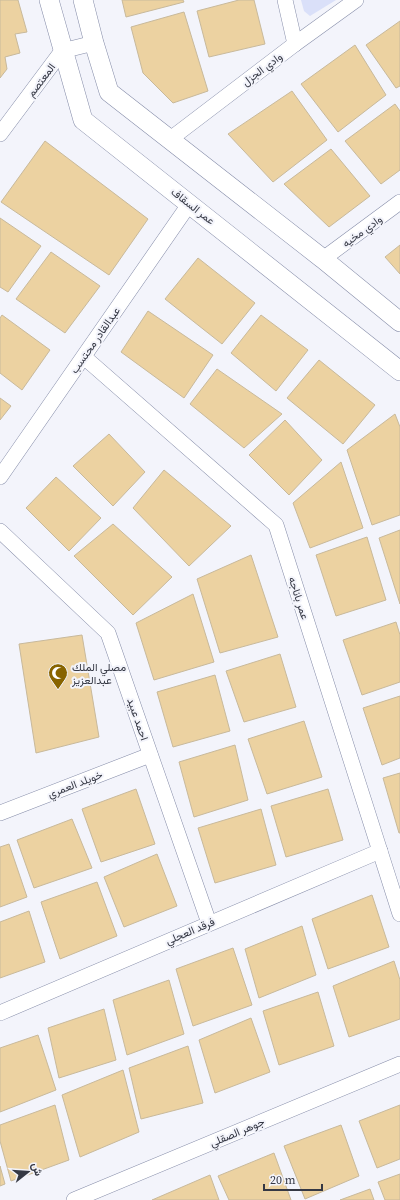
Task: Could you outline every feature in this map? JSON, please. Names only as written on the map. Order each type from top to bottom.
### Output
[{"type":"street","name":"عمر السقاف","points":[[49,0],[62,51],[83,120],[190,203],[400,371]]},
{"type":"street","points":[[83,0],[109,92],[324,259],[400,322]]},
{"type":"street","points":[[285,0],[295,44]]},
{"type":"street","name":"وادي الجزل","points":[[169,140],[295,44],[356,0]]},
{"type":"street","name":"المعتصم","points":[[0,134],[62,51],[94,43]]},
{"type":"street","name":"وادي مخيه","points":[[324,259],[400,202]]},
{"type":"street","name":"عبدالقادر محتسب","points":[[0,477],[190,203]]},
{"type":"street","name":"عمر باناجه","points":[[84,357],[276,525],[400,914]]},
{"type":"street","name":"احمد عبيد","points":[[0,531],[108,633],[208,923]]},
{"type":"street","name":"خويلد العمري","points":[[0,813],[150,755]]},
{"type":"street","name":"فرقد العجلي","points":[[0,1013],[208,923],[380,851]]},
{"type":"street","name":"جوهر الصقلي","points":[[74,1200],[400,1064]]},
{"type":"shaded area","points":[[301,0],[336,0],[310,16],[304,11]]},
{"type":"building","points":[[0,0],[18,0],[27,32],[15,34],[20,53],[5,57],[7,69],[0,78]]},
{"type":"building","points":[[122,0],[183,0],[184,2],[126,17]]},
{"type":"building","points":[[239,0],[254,0],[265,44],[209,57],[197,11]]},
{"type":"building","points":[[184,12],[208,91],[173,103],[143,73],[131,27]]},
{"type":"building","points":[[400,21],[400,86],[396,88],[366,45]]},
{"type":"building","points":[[355,45],[386,95],[338,132],[301,84]]},
{"type":"building","points":[[292,91],[327,140],[273,182],[228,134]]},
{"type":"building","points":[[395,104],[400,111],[400,170],[381,184],[345,141]]},
{"type":"building","points":[[45,141],[148,219],[109,275],[1,202]]},
{"type":"building","points":[[331,149],[370,196],[329,227],[284,184]]},
{"type":"building","points":[[0,218],[41,246],[8,292],[0,287]]},
{"type":"building","points":[[400,245],[400,274],[385,257]]},
{"type":"building","points":[[51,252],[100,286],[65,333],[16,299]]},
{"type":"building","points":[[198,258],[255,303],[222,344],[165,299]]},
{"type":"building","points":[[148,311],[213,355],[184,398],[121,352]]},
{"type":"building","points":[[2,315],[50,350],[22,390],[0,373],[0,318]]},
{"type":"building","points":[[261,315],[308,350],[276,391],[231,353]]},
{"type":"building","points":[[319,360],[375,405],[343,444],[287,398]]},
{"type":"building","points":[[217,369],[282,414],[244,448],[190,404]]},
{"type":"building","points":[[0,398],[11,406],[0,420]]},
{"type":"building","points":[[395,414],[400,427],[400,515],[372,525],[347,450]]},
{"type":"building","points":[[285,420],[322,460],[289,495],[249,455]]},
{"type":"building","points":[[109,434],[145,472],[113,506],[73,466]]},
{"type":"building","points":[[341,462],[363,528],[310,548],[293,503]]},
{"type":"building","points":[[164,470],[231,526],[189,566],[133,508]]},
{"type":"building","points":[[56,477],[101,518],[69,551],[26,508]]},
{"type":"building","points":[[113,524],[172,577],[133,615],[74,556]]},
{"type":"building","points":[[400,530],[400,604],[379,538]]},
{"type":"building","points":[[367,537],[386,600],[336,616],[316,555]]},
{"type":"building","points":[[251,555],[278,637],[220,653],[197,579]]},
{"type":"building","points":[[193,594],[214,662],[154,680],[136,623]]},
{"type":"building","points":[[396,622],[400,635],[400,682],[362,695],[343,640]]},
{"type":"building","name":"مصلي الملك عبدالعزيز","points":[[82,635],[99,737],[36,753],[19,644]]},
{"type":"building","points":[[280,654],[296,707],[244,722],[226,671]]},
{"type":"building","points":[[215,675],[230,731],[173,747],[157,692]]},
{"type":"building","points":[[400,696],[400,758],[382,765],[363,708]]},
{"type":"building","points":[[304,721],[322,777],[267,794],[248,739]]},
{"type":"building","points":[[235,745],[248,800],[194,817],[179,762]]},
{"type":"building","points":[[400,773],[400,833],[399,833],[383,778]]},
{"type":"building","points":[[136,789],[155,844],[101,862],[82,809]]},
{"type":"building","points":[[328,789],[343,840],[286,857],[271,806]]},
{"type":"building","points":[[261,809],[276,865],[215,883],[198,828]]},
{"type":"building","points":[[72,819],[92,868],[34,888],[17,840]]},
{"type":"building","points":[[9,844],[27,897],[0,907],[0,847]]},
{"type":"building","points":[[157,854],[177,906],[124,927],[104,877]]},
{"type":"building","points":[[97,882],[117,936],[60,959],[41,902]]},
{"type":"building","points":[[372,895],[389,947],[328,969],[312,919]]},
{"type":"building","points":[[29,911],[45,962],[0,978],[0,922]]},
{"type":"building","points":[[302,926],[316,975],[259,998],[245,949]]},
{"type":"building","points":[[233,948],[252,1005],[193,1026],[176,969]]},
{"type":"building","points":[[394,961],[400,980],[400,1019],[349,1037],[333,986]]},
{"type":"building","points":[[169,980],[184,1034],[127,1055],[113,1000]]},
{"type":"building","points":[[318,992],[334,1046],[279,1065],[263,1011]]},
{"type":"building","points":[[104,1009],[116,1060],[59,1078],[48,1028]]},
{"type":"building","points":[[251,1018],[270,1072],[215,1093],[199,1040]]},
{"type":"building","points":[[38,1035],[56,1090],[0,1112],[0,1048]]},
{"type":"building","points":[[188,1046],[203,1103],[141,1119],[129,1068]]},
{"type":"building","points":[[123,1070],[139,1132],[80,1157],[62,1095]]},
{"type":"building","points":[[55,1105],[69,1160],[11,1181],[0,1141],[0,1125]]},
{"type":"building","points":[[400,1105],[400,1159],[377,1168],[359,1121]]},
{"type":"building","points":[[341,1125],[359,1176],[305,1199],[284,1146]]},
{"type":"building","points":[[274,1153],[291,1200],[229,1200],[218,1176]]},
{"type":"building","points":[[0,1166],[5,1184],[0,1186]]},
{"type":"building","points":[[400,1174],[400,1200],[385,1200],[378,1182]]},
{"type":"building","points":[[210,1175],[219,1200],[152,1200]]},
{"type":"building","points":[[370,1189],[374,1200],[340,1200]]},
{"type":"place","name":"مصلي الملك عبدالعزيز","points":[[58,690]]}]
